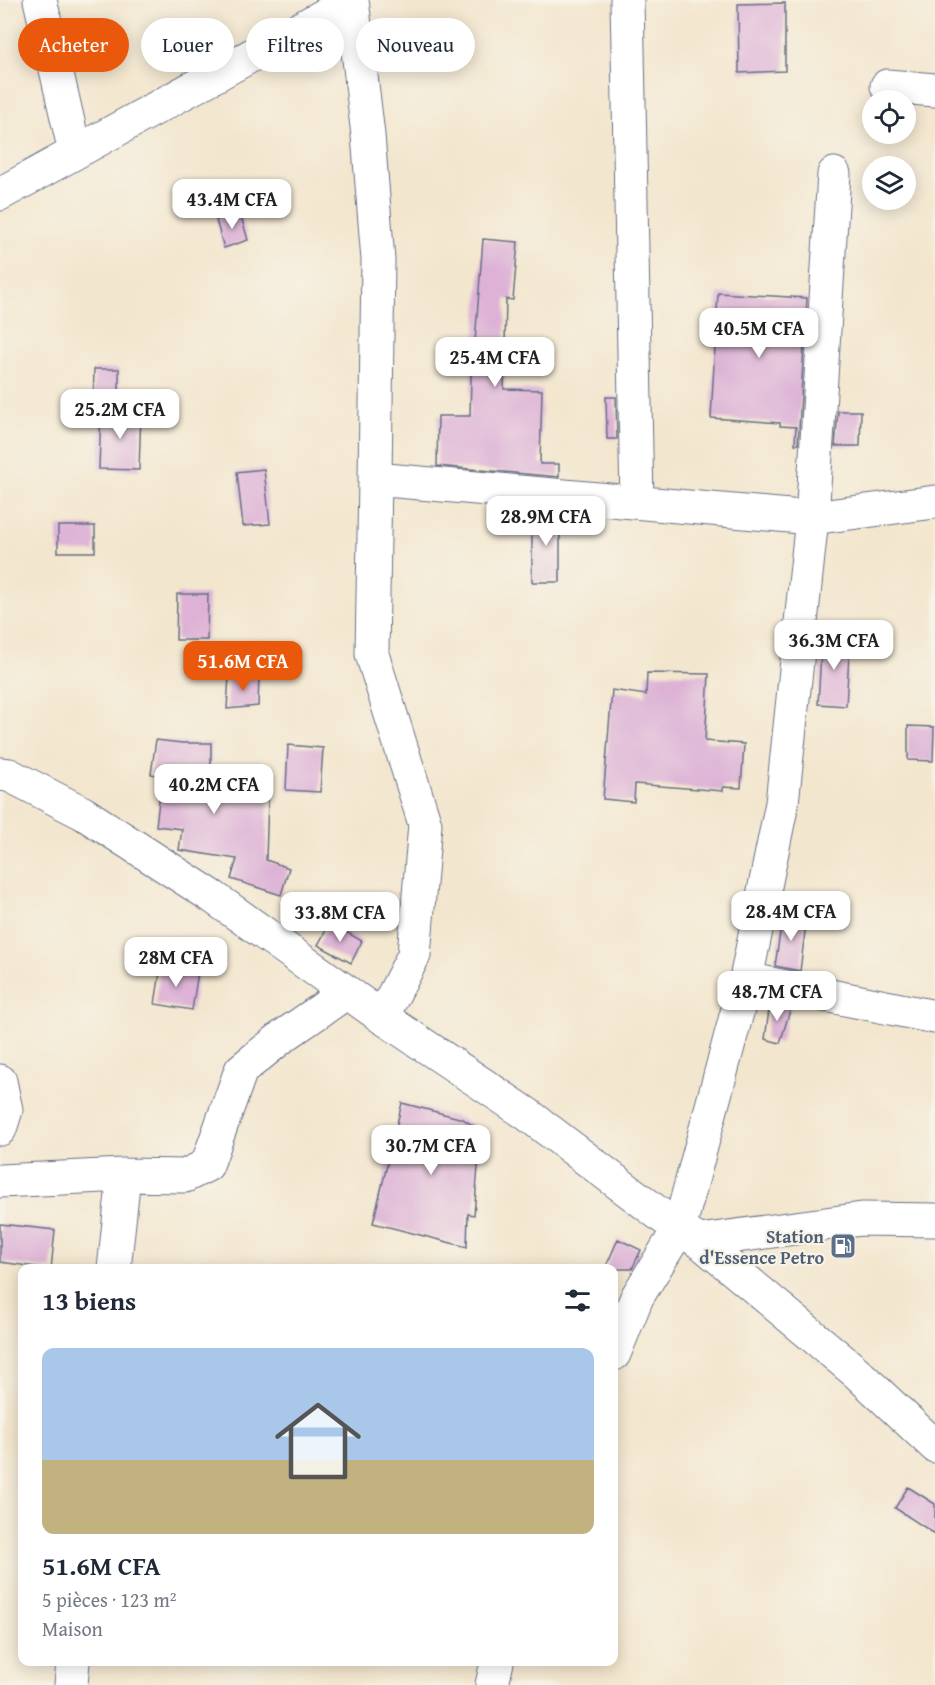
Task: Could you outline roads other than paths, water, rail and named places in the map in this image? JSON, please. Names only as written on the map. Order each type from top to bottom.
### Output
[{"type":"street","points":[[40,0],[75,152]]},
{"type":"street","points":[[0,194],[352,0],[368,135],[378,260],[372,654],[424,824],[414,955],[382,1017]]},
{"type":"street","points":[[627,0],[637,502]]},
{"type":"street","points":[[887,86],[935,90]]},
{"type":"street","points":[[618,1344],[637,1297],[689,1235],[746,979],[782,803],[812,518],[834,174]]},
{"type":"street","points":[[375,479],[812,518],[935,502]]},
{"type":"street","points":[[0,774],[9,775],[83,813],[213,897],[382,1017],[527,1114],[689,1235],[856,1372],[935,1446]]},
{"type":"street","points":[[746,979],[935,1017]]},
{"type":"street","points":[[0,1181],[124,1175],[184,1176],[207,1165],[241,1070],[282,1037],[347,992]]},
{"type":"street","points":[[0,1081],[6,1110],[0,1129]]},
{"type":"street","points":[[115,1264],[124,1175]]},
{"type":"street","points":[[689,1235],[862,1219],[935,1220]]},
{"type":"street","points":[[71,1685],[73,1666]]},
{"type":"street","points":[[492,1685],[496,1666]]},
{"type":"place","name":"Station d'Essence Petro","points":[[843,1246]]}]
